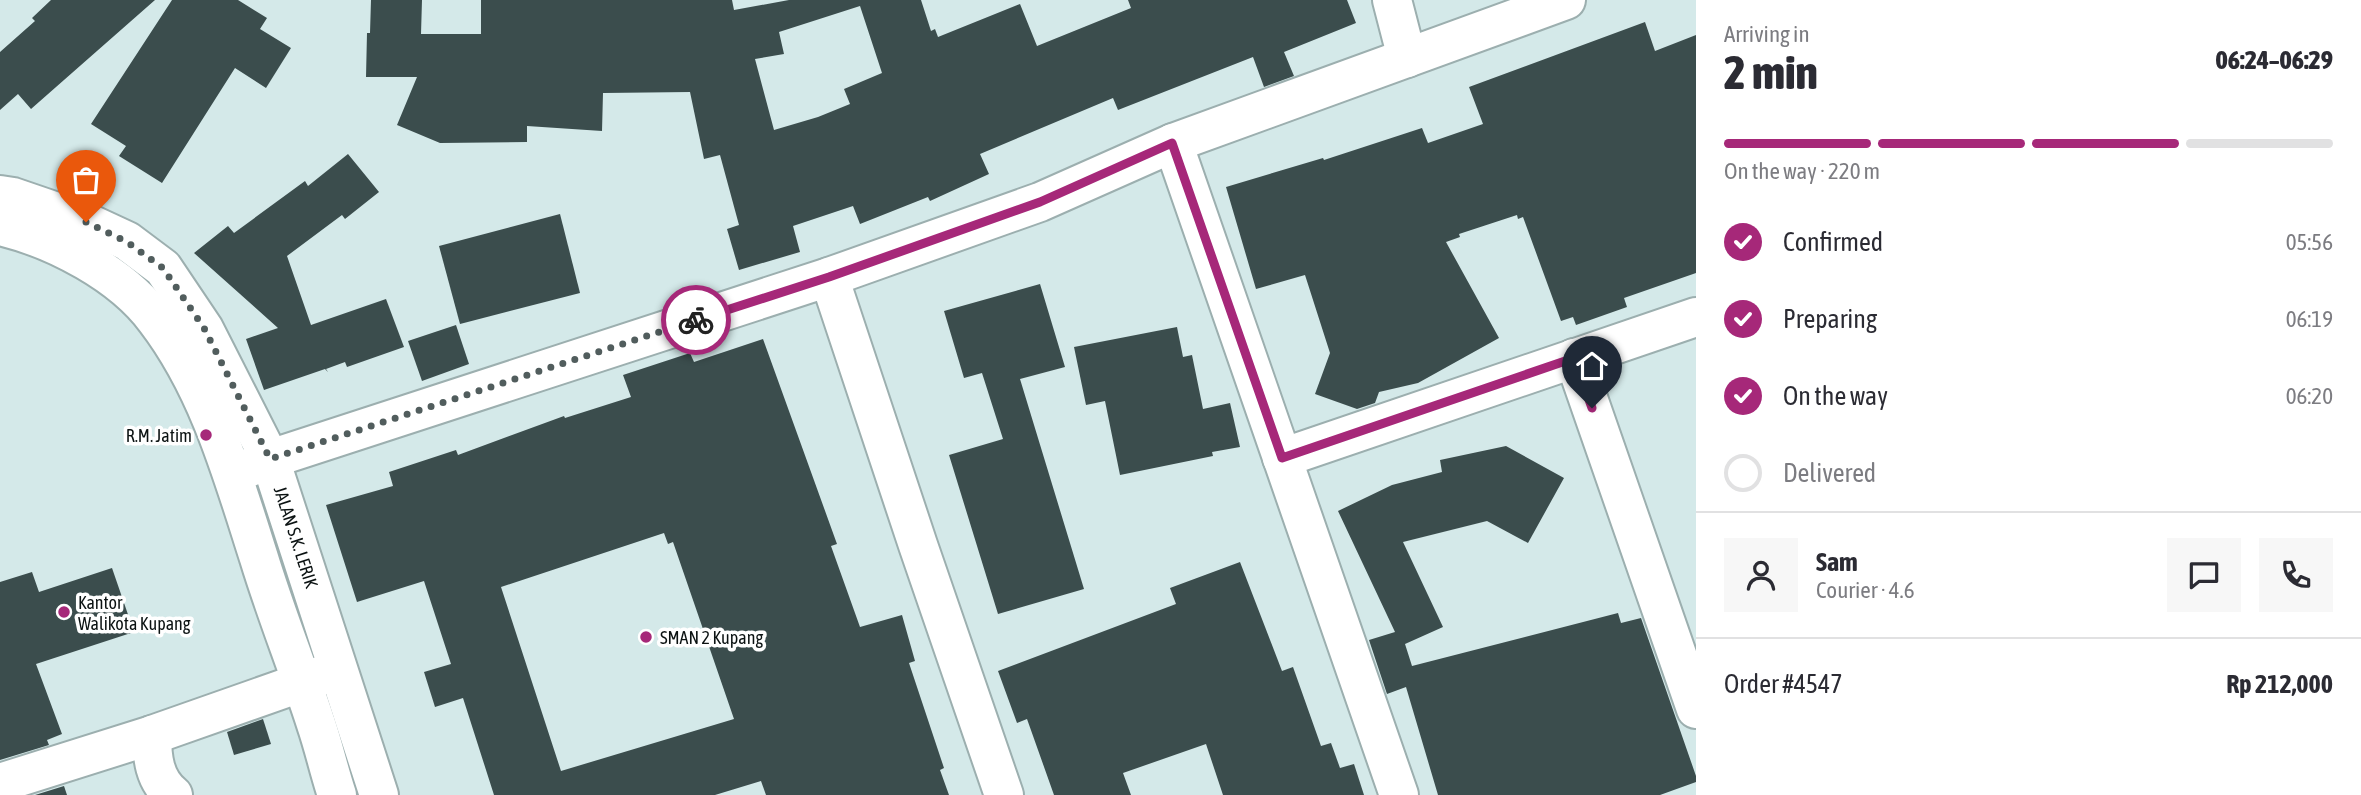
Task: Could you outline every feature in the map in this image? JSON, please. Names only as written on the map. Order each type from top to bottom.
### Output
[{"type":"street","points":[[1392,0],[1407,58]]},
{"type":"street","points":[[233,474],[270,459],[829,277],[1040,202],[1172,143],[1566,0]]},
{"type":"street","points":[[1172,143],[1398,795]]},
{"type":"street","name":"JALAN S.K. LERIK","points":[[0,195],[86,222],[127,242],[163,268],[204,328],[270,459],[379,795]]},
{"type":"street","points":[[0,226],[27,232],[76,255],[126,289],[156,319],[182,360],[233,474],[300,682],[316,723],[337,795]]},
{"type":"street","points":[[829,277],[1004,795]]},
{"type":"street","points":[[1282,458],[1696,317]]},
{"type":"street","points":[[1574,358],[1696,709]]},
{"type":"street","points":[[0,783],[152,735],[340,669]]},
{"type":"street","points":[[152,735],[153,764],[167,790],[173,795]]},
{"type":"building","points":[[51,0],[155,0],[31,109],[18,94],[0,110],[0,52],[35,21],[32,18]]},
{"type":"building","points":[[172,0],[238,0],[267,18],[260,29],[291,48],[266,88],[235,68],[162,183],[119,156],[126,146],[91,124]]},
{"type":"building","points":[[371,0],[422,0],[421,34],[481,34],[481,0],[732,0],[734,10],[789,0],[921,0],[931,31],[935,29],[938,37],[1020,4],[1037,46],[1131,8],[1128,0],[1347,0],[1356,23],[1284,52],[1294,76],[1264,87],[1253,57],[1118,110],[1113,98],[980,154],[989,174],[930,201],[928,197],[860,224],[853,206],[793,226],[800,252],[739,270],[727,229],[739,225],[720,155],[704,159],[690,92],[603,93],[602,131],[527,126],[527,142],[440,143],[397,125],[417,77],[366,77],[367,33],[370,33]],"holes":[[[860,6],[882,73],[844,89],[850,104],[774,130],[755,59],[784,54],[779,32]]]},
{"type":"building","points":[[1645,22],[1655,51],[1696,35],[1696,273],[1624,298],[1627,307],[1576,325],[1573,317],[1561,321],[1523,217],[1518,219],[1517,215],[1459,234],[1460,237],[1446,242],[1499,338],[1418,383],[1379,392],[1375,403],[1357,409],[1315,394],[1330,353],[1305,275],[1256,289],[1226,187],[1323,158],[1324,160],[1422,128],[1428,143],[1483,124],[1469,87]]},
{"type":"building","points":[[348,154],[379,192],[345,219],[342,215],[287,256],[311,325],[386,299],[404,347],[347,367],[345,362],[326,369],[328,372],[325,369],[264,390],[246,339],[278,328],[194,253],[228,226],[234,233],[305,181],[308,186]]},
{"type":"building","points":[[560,214],[580,293],[460,324],[439,246]]},
{"type":"building","points":[[1040,284],[1065,367],[1020,379],[1084,589],[998,614],[949,455],[1003,439],[982,373],[964,378],[944,311]]},
{"type":"building","points":[[456,325],[469,364],[422,381],[408,341]]},
{"type":"building","points":[[1177,327],[1183,357],[1192,355],[1203,409],[1230,403],[1240,447],[1212,452],[1213,456],[1120,475],[1105,401],[1086,405],[1074,347]]},
{"type":"building","name":"SMAN 2 Kupang","points":[[763,339],[837,544],[831,546],[860,627],[902,615],[915,661],[909,663],[944,768],[940,770],[949,795],[766,795],[761,781],[715,795],[494,795],[463,698],[435,707],[424,672],[451,664],[424,581],[357,602],[326,505],[393,486],[389,472],[456,450],[458,455],[564,416],[565,418],[631,397],[623,375],[690,353],[694,362]],"holes":[[[664,533],[668,544],[673,542],[734,719],[561,771],[501,587]]]},
{"type":"building","points":[[1506,446],[1564,478],[1528,543],[1487,521],[1403,542],[1443,627],[1405,644],[1412,666],[1618,613],[1621,623],[1641,618],[1696,782],[1660,795],[1438,795],[1406,687],[1387,694],[1369,640],[1395,632],[1338,511],[1392,485],[1442,472],[1440,460]]},
{"type":"building","points":[[1240,562],[1282,671],[1293,667],[1321,746],[1331,743],[1340,768],[1354,764],[1364,795],[1223,795],[1206,744],[1123,773],[1131,795],[1054,795],[1027,719],[1017,723],[998,671],[1176,604],[1170,588]]},
{"type":"building","name":"Kantor Walikota Kupang","points":[[112,568],[134,632],[36,664],[62,734],[47,740],[49,745],[0,760],[0,582],[32,572],[39,592]]},
{"type":"building","points":[[263,719],[271,744],[234,755],[227,732]]},
{"type":"building","points":[[64,786],[67,795],[35,795]]},
{"type":"way so far","points":[[86,222],[127,242],[163,268],[204,328],[270,459],[696,320]]},
{"type":"place","name":"R.M. Jatim","points":[[206,435]]},
{"type":"place","name":"Kantor Walikota Kupang","points":[[64,612]]},
{"type":"place","name":"SMAN 2 Kupang","points":[[646,637]]},
{"type":"route","points":[[696,320],[829,277],[1040,202],[1172,143],[1282,458],[1574,358],[1592,408]]}]
